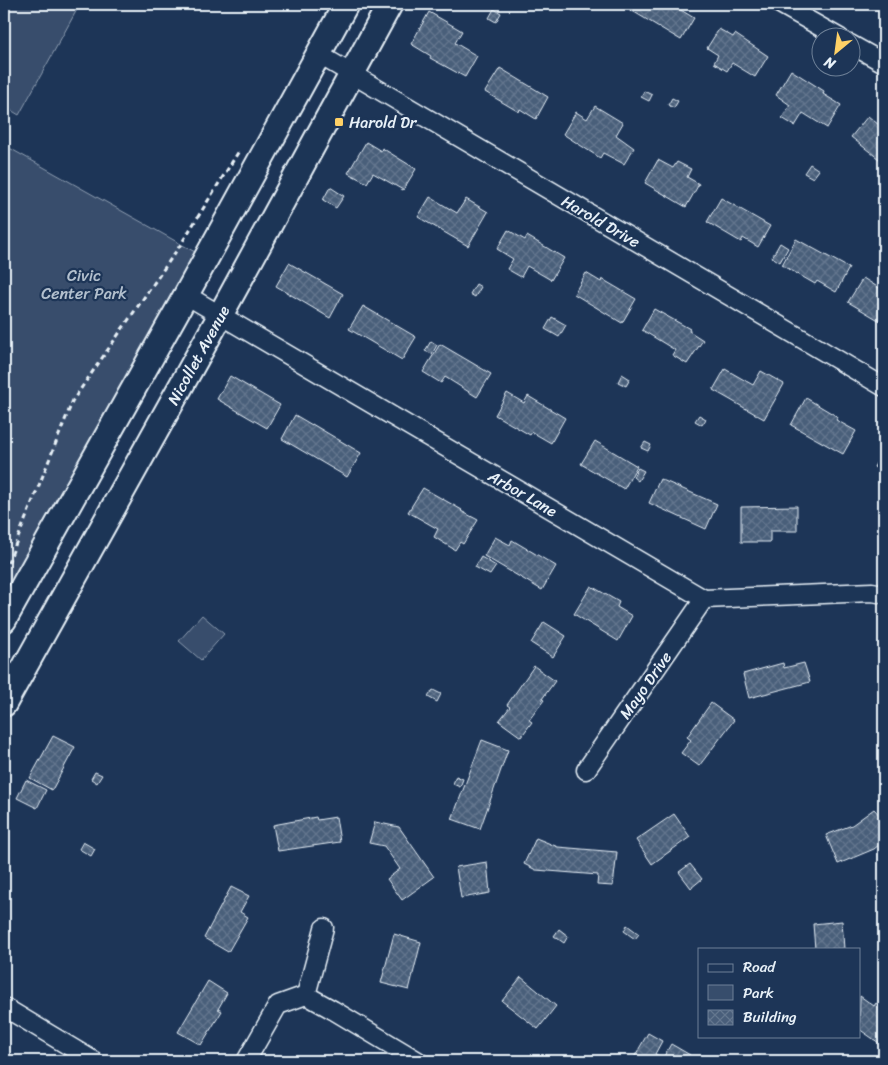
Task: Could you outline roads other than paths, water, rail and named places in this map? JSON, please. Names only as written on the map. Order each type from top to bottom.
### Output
[{"type":"main road","points":[[4,620],[346,4]]},
{"type":"main road","name":"Nicollet Avenue","points":[[4,704],[8,679],[220,316],[390,4]]},
{"type":"street","points":[[780,4],[822,28]]},
{"type":"street","points":[[860,49],[884,62]]},
{"type":"street","name":"Harold Drive","points":[[318,54],[884,387]]},
{"type":"street","name":"Arbor Lane","points":[[186,295],[704,599]]},
{"type":"street","points":[[704,599],[872,592],[884,594]]},
{"type":"street","name":"Mayo Drive","points":[[586,770],[704,599]]},
{"type":"street","points":[[306,995],[324,928]]},
{"type":"street","points":[[246,1061],[278,1005],[306,995],[418,1061]]},
{"type":"street","points":[[4,1007],[94,1061]]},
{"type":"place","name":"Harold Dr","points":[[339,122]]},
{"type":"park label","name":"Civic Center Park","points":[[84,284]]}]
